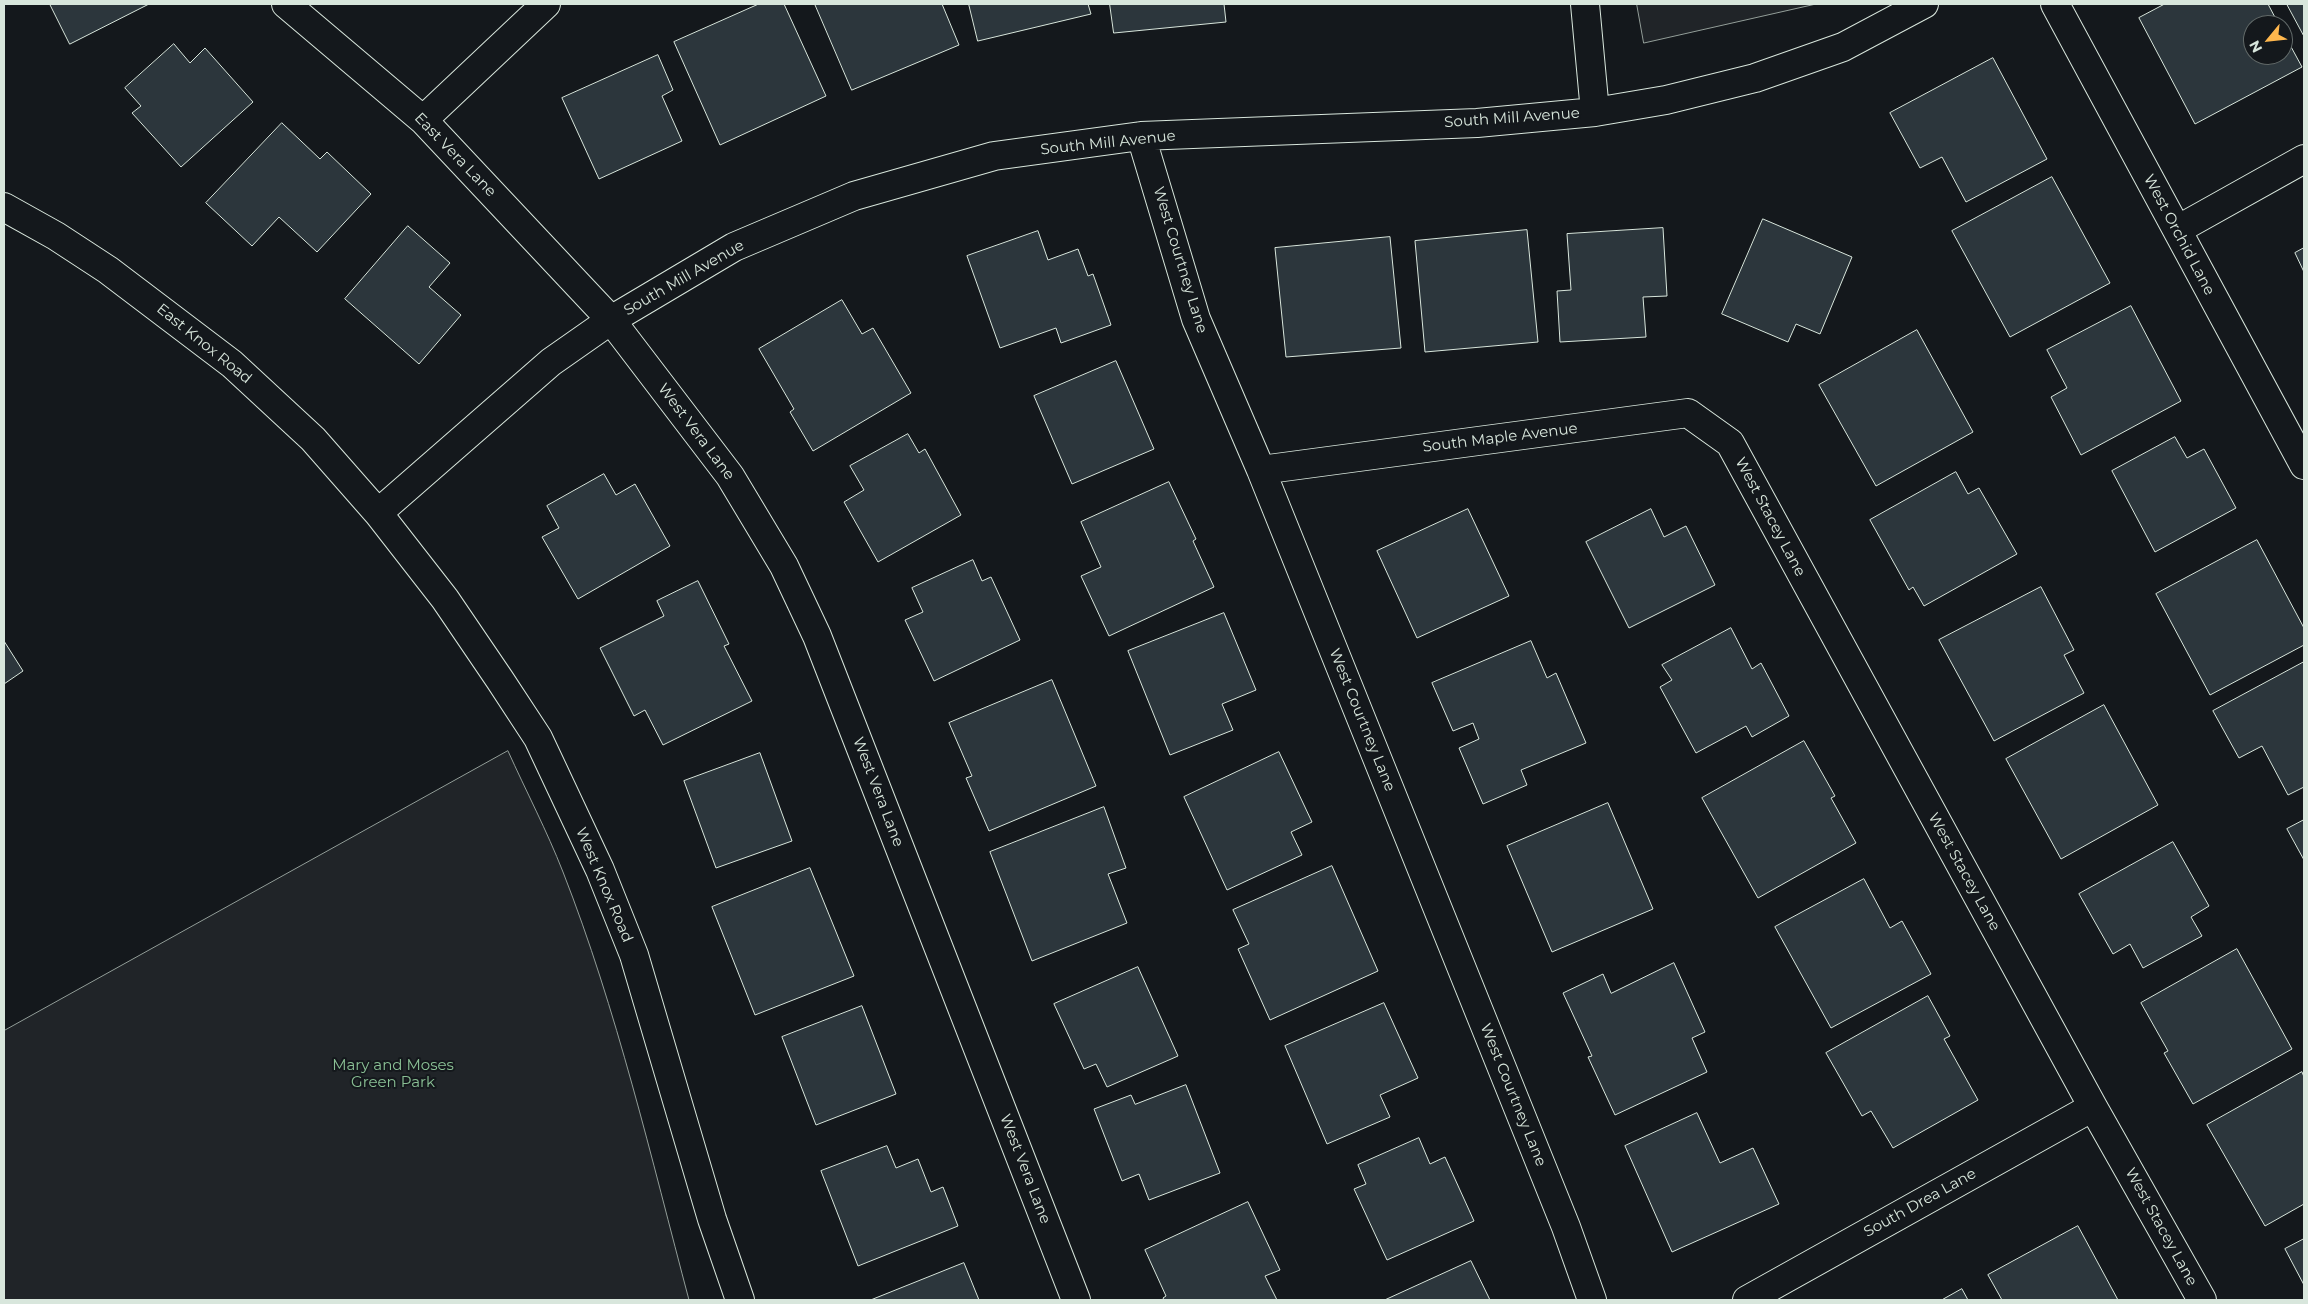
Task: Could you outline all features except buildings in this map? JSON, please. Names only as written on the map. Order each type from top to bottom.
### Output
[{"type":"street","name":"East Vera Lane","points":[[286,4],[423,120],[611,320]]},
{"type":"street","points":[[423,120],[546,4]]},
{"type":"street","points":[[1585,4],[1595,112]]},
{"type":"street","name":"South Mill Avenue","points":[[378,513],[552,362],[611,320],[734,247],[854,196],[994,156],[1141,136],[1477,123],[1595,112],[1666,100],[1755,78],[1843,47],[1924,4]]},
{"type":"street","name":"West Orchid Lane","points":[[2055,4],[2304,466]]},
{"type":"street","name":"West Courtney Lane","points":[[1141,136],[1196,319],[1261,470],[1566,1226],[1592,1300]]},
{"type":"street","points":[[2177,230],[2304,159]]},
{"type":"street","name":"East Knox Road","points":[[4,207],[56,236],[108,270],[232,364],[313,439],[378,513]]},
{"type":"street","name":"West Vera Lane","points":[[611,320],[730,476],[792,584],[840,694],[1076,1300]]},
{"type":"street","name":"South Maple Avenue","points":[[1261,470],[1688,413],[1730,442]]},
{"type":"street","name":"West Stacey Lane","points":[[1730,442],[2093,1107],[2202,1300]]},
{"type":"street","name":"West Knox Road","points":[[378,513],[445,599],[538,738],[596,861],[634,955],[712,1219],[740,1300]]},
{"type":"street","name":"South Drea Lane","points":[[1747,1300],[2093,1107]]},
{"type":"green space","points":[[1637,4],[1816,4],[1644,43]]},
{"type":"green space","name":"Mary and Moses Green Park","points":[[508,751],[557,857],[600,977],[647,1138],[689,1300],[4,1300],[4,1031]]}]
